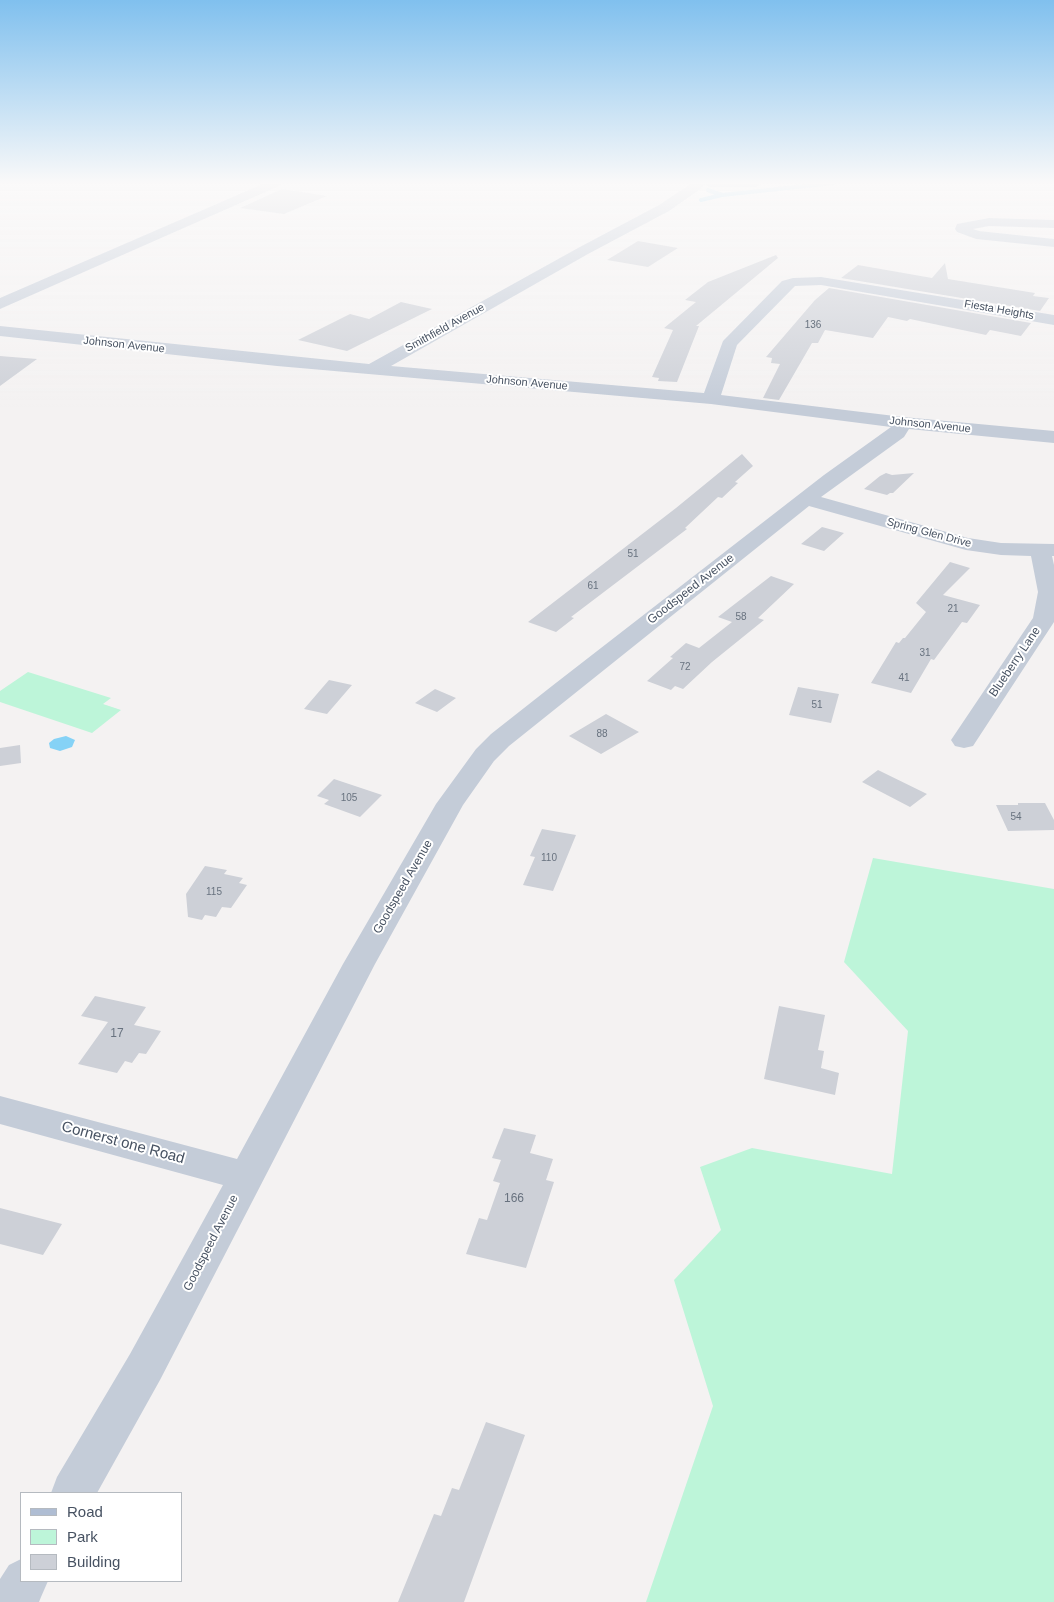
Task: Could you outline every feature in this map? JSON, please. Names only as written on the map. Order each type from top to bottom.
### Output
[{"type":"street","points":[[0,304],[105,258]]},
{"type":"street","name":"Smithfield Avenue","points":[[373,369],[571,258]]},
{"type":"street","name":"Fiesta Heights","points":[[711,399],[729,344],[787,284],[793,282],[821,281],[1054,320]]},
{"type":"street","name":"Johnson Avenue","points":[[0,331],[208,354],[711,399],[903,423],[1054,437]]},
{"type":"street","name":"Goodspeed Avenue","points":[[74,1492],[145,1367],[359,964],[450,804],[486,755],[500,740],[561,691],[806,499],[897,433],[903,423]]},
{"type":"street","name":"Spring Glen Drive","points":[[806,499],[966,544],[1001,549],[1047,550]]},
{"type":"street","name":"Blueberry Lane","points":[[964,740],[1045,618],[1049,592],[1047,550]]},
{"type":"street","name":"Cornerst one Road","points":[[0,1110],[246,1176]]},
{"type":"street","points":[[13,1602],[24,1582]]},
{"type":"green space","points":[[28,672],[111,698],[103,704],[121,710],[92,733],[0,702],[0,691]]},
{"type":"green space","points":[[873,858],[1054,889],[1054,1602],[646,1602],[713,1406],[674,1280],[721,1230],[700,1167],[752,1148],[892,1174],[908,1031],[844,962]]},
{"type":"water","points":[[66,736],[75,740],[72,747],[60,751],[50,748],[49,743],[54,739]]},
{"type":"building","points":[[611,258],[663,258],[648,267],[607,260]]},
{"type":"building","points":[[769,258],[778,258],[696,326],[699,326],[677,382],[658,381],[659,378],[652,377],[673,330],[664,328],[696,302],[685,300],[708,282]]},
{"type":"building","points":[[945,263],[948,279],[1035,293],[1033,296],[1049,298],[1040,311],[841,278],[858,265],[932,278]]},
{"type":"building","points":[[829,288],[1031,323],[1021,336],[990,330],[986,335],[910,319],[907,321],[888,317],[873,338],[825,330],[818,343],[812,343],[779,400],[763,398],[780,364],[771,363],[772,358],[766,357],[815,300]]},
{"type":"building","points":[[401,302],[432,309],[347,351],[298,340],[350,314],[369,319]]},
{"type":"building","points":[[0,356],[37,359],[0,386]]},
{"type":"building","points":[[742,454],[753,466],[735,482],[738,483],[722,498],[718,497],[685,528],[687,529],[571,617],[574,618],[556,632],[528,622],[676,508]]},
{"type":"building","points":[[886,473],[892,475],[914,473],[893,493],[887,495],[864,489]]},
{"type":"building","points":[[822,527],[844,533],[824,551],[801,544]]},
{"type":"building","points":[[950,562],[970,568],[943,595],[980,605],[967,623],[962,622],[934,660],[931,659],[911,693],[871,683],[896,642],[899,643],[905,638],[926,612],[916,603]]},
{"type":"building","points":[[771,576],[794,584],[758,618],[764,620],[712,662],[683,689],[675,686],[671,690],[647,681],[673,658],[670,657],[686,643],[699,648],[732,622],[718,617]]},
{"type":"building","points":[[329,680],[352,685],[327,714],[304,709]]},
{"type":"building","points":[[798,687],[839,694],[831,723],[789,715]]},
{"type":"building","points":[[435,689],[456,698],[437,712],[415,703]]},
{"type":"building","points":[[606,714],[639,732],[601,754],[569,736]]},
{"type":"building","points":[[20,745],[21,763],[0,766],[0,748]]},
{"type":"building","points":[[878,770],[927,794],[910,807],[862,782]]},
{"type":"building","points":[[334,779],[382,795],[360,817],[324,804],[329,800],[317,796]]},
{"type":"building","points":[[1018,803],[1045,803],[1054,820],[1054,830],[1008,831],[996,805],[1018,805]]},
{"type":"building","points":[[542,829],[576,835],[553,891],[523,885],[535,857],[530,856]]},
{"type":"building","points":[[205,866],[227,870],[224,874],[243,878],[239,883],[247,885],[231,908],[222,907],[216,917],[205,915],[202,920],[188,917],[186,894]]},
{"type":"building","points":[[95,996],[146,1007],[134,1025],[161,1031],[146,1054],[139,1053],[132,1063],[125,1061],[117,1073],[78,1064],[108,1022],[81,1016]]},
{"type":"building","points":[[779,1006],[825,1015],[818,1050],[824,1051],[821,1068],[839,1073],[835,1095],[764,1079]]},
{"type":"building","points":[[504,1128],[536,1135],[530,1153],[553,1159],[546,1180],[554,1182],[526,1268],[466,1254],[479,1218],[487,1220],[500,1183],[493,1181],[501,1160],[492,1158]]},
{"type":"building","points":[[0,1208],[62,1224],[43,1255],[0,1244]]},
{"type":"building","points":[[486,1422],[525,1435],[464,1602],[398,1602],[434,1514],[441,1516],[452,1488],[459,1490]]}]
